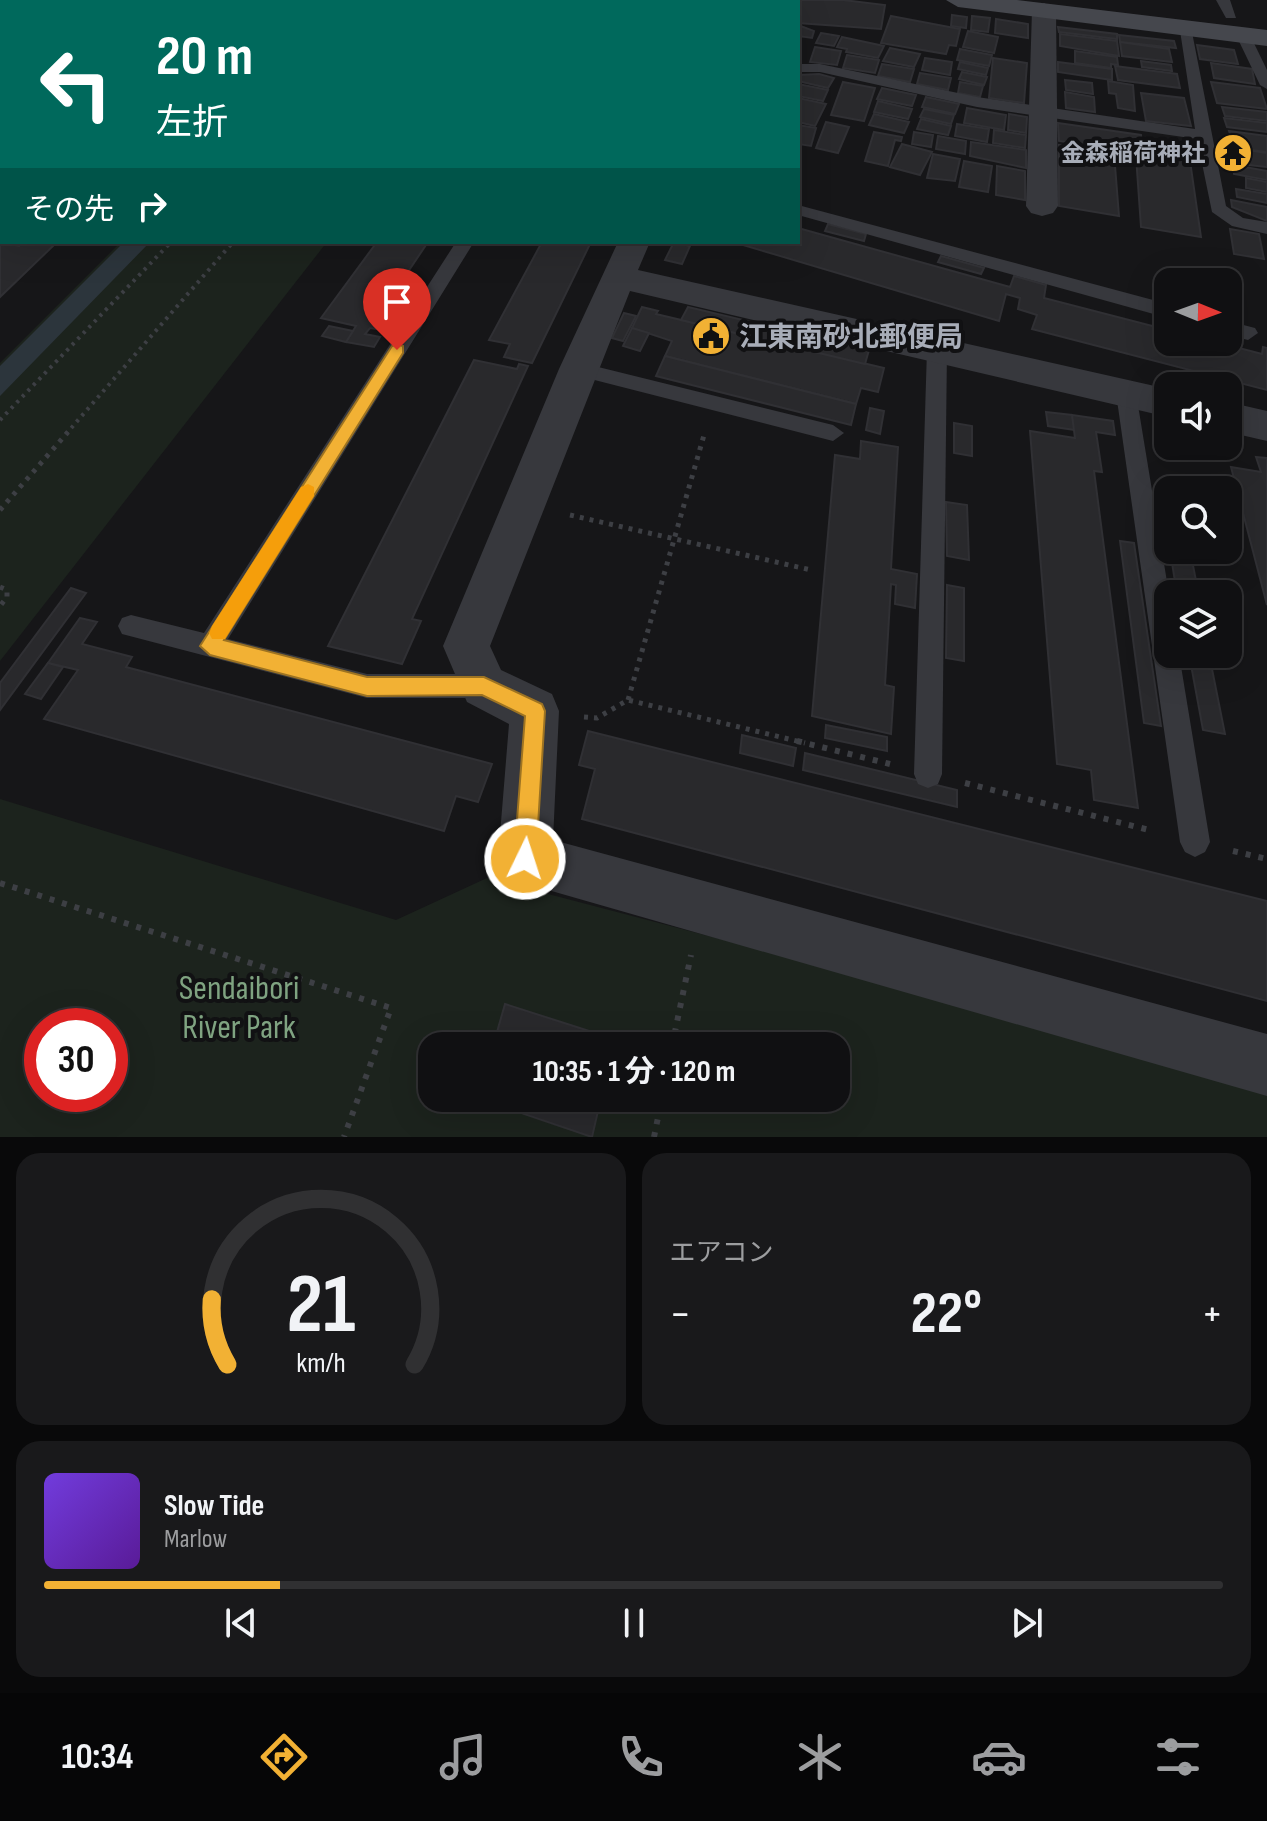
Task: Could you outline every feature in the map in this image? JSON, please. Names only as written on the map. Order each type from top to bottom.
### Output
[{"type":"main road","points":[[958,0],[1184,27],[1267,20]]},
{"type":"main road","points":[[1111,0],[1241,22]]},
{"type":"street","points":[[1042,206],[1044,10]]},
{"type":"street","points":[[1154,400],[937,349],[627,259],[522,503],[466,646],[484,686],[535,711],[525,859],[1267,1065]]},
{"type":"street","points":[[1242,420],[1267,426]]},
{"type":"lane","points":[[1241,22],[1267,85]]},
{"type":"lane","points":[[1184,27],[1218,208],[1238,222],[1267,228]]},
{"type":"lane","points":[[800,68],[820,68],[1044,113],[1204,135]]},
{"type":"lane","points":[[800,211],[1154,307]]},
{"type":"lane","points":[[210,646],[464,244]]},
{"type":"lane","points":[[1242,332],[1248,333]]},
{"type":"lane","points":[[928,774],[937,349]]},
{"type":"lane","points":[[578,369],[833,433]]},
{"type":"lane","points":[[1126,393],[1195,842]]},
{"type":"lane","points":[[131,626],[367,686],[484,686]]},
{"type":"path","points":[[0,420],[169,244]]},
{"type":"path","points":[[0,510],[231,244]]},
{"type":"path","points":[[628,700],[713,403]]},
{"type":"path","points":[[522,503],[811,570]]},
{"type":"path","points":[[0,587],[7,590],[7,597],[0,606]]},
{"type":"path","points":[[0,883],[391,1008],[344,1137]]},
{"type":"path","points":[[675,1032],[701,907]]},
{"type":"path","points":[[654,1137],[659,1112]]},
{"type":"green space","points":[[119,244],[325,244],[0,661],[0,363]]},
{"type":"green space","name":"Sendaibori River Park","points":[[0,799],[396,920],[487,878],[1267,1082],[1267,1137],[0,1137]]},
{"type":"shaded area","points":[[122,244],[148,244],[0,396],[0,366]]},
{"type":"building","points":[[800,0],[843,0],[885,5],[881,29],[800,23]]},
{"type":"building","points":[[952,15],[967,17],[966,28],[951,26]]},
{"type":"building","points":[[891,16],[960,29],[956,46],[949,45],[946,54],[881,43]]},
{"type":"building","points":[[972,16],[990,18],[988,32],[971,30]]},
{"type":"building","points":[[996,19],[1028,24],[1028,38],[995,33]]},
{"type":"building","points":[[800,26],[814,31],[812,38],[800,36]]},
{"type":"building","points":[[1058,27],[1117,34],[1117,39],[1059,32]]},
{"type":"building","points":[[968,31],[998,37],[994,53],[963,47]]},
{"type":"building","points":[[821,33],[839,36],[834,46],[816,43]]},
{"type":"building","points":[[1060,34],[1117,41],[1119,56],[1060,46]]},
{"type":"building","points":[[1119,35],[1174,41],[1176,48],[1120,42]]},
{"type":"building","points":[[842,37],[884,46],[878,58],[846,52],[847,49],[837,47]]},
{"type":"building","points":[[1120,42],[1169,49],[1172,62],[1122,56]]},
{"type":"building","points":[[1197,45],[1234,50],[1238,64],[1200,59]]},
{"type":"building","points":[[815,47],[841,51],[837,65],[810,62]]},
{"type":"building","points":[[890,48],[920,54],[914,67],[883,61]]},
{"type":"building","points":[[960,49],[992,55],[989,66],[957,60]]},
{"type":"building","points":[[1075,51],[1117,57],[1118,65],[1111,64],[1111,68],[1075,63]]},
{"type":"building","points":[[847,55],[879,60],[875,73],[843,68]]},
{"type":"building","points":[[925,58],[952,62],[950,75],[922,70]]},
{"type":"building","points":[[993,58],[1027,63],[1024,103],[989,98]]},
{"type":"building","points":[[1141,61],[1171,65],[1172,71],[1142,67]]},
{"type":"building","points":[[960,62],[988,68],[986,75],[958,69]]},
{"type":"building","points":[[1058,62],[1112,69],[1112,80],[1058,72]]},
{"type":"building","points":[[1211,63],[1252,69],[1255,84],[1214,78]]},
{"type":"building","points":[[882,64],[914,69],[910,82],[878,76]]},
{"type":"building","points":[[1115,66],[1177,74],[1180,88],[1118,80]]},
{"type":"building","points":[[962,72],[987,77],[984,85],[959,79]]},
{"type":"building","points":[[920,73],[951,78],[948,90],[917,84]]},
{"type":"building","points":[[819,74],[834,78],[828,88],[800,81],[800,75]]},
{"type":"building","points":[[1065,80],[1092,83],[1093,94],[1066,90]]},
{"type":"building","points":[[1108,81],[1133,85],[1135,111],[1118,108],[1116,94],[1109,93]]},
{"type":"building","points":[[843,82],[875,88],[864,121],[831,115]]},
{"type":"building","points":[[960,82],[983,86],[980,97],[958,93]]},
{"type":"building","points":[[1211,82],[1260,88],[1267,109],[1217,103]]},
{"type":"building","points":[[800,84],[828,90],[823,101],[800,96]]},
{"type":"building","points":[[882,88],[916,95],[912,106],[877,99]]},
{"type":"building","points":[[1065,92],[1094,97],[1095,112],[1066,108]]},
{"type":"building","points":[[1141,93],[1184,98],[1191,126],[1146,121]]},
{"type":"building","points":[[926,97],[959,104],[955,114],[922,107]]},
{"type":"building","points":[[800,98],[826,104],[815,126],[800,122]]},
{"type":"building","points":[[878,101],[912,109],[908,119],[874,112]]},
{"type":"building","points":[[1222,107],[1267,112],[1267,121],[1225,116]]},
{"type":"building","points":[[967,108],[1006,115],[1004,130],[964,123]]},
{"type":"building","points":[[924,109],[954,115],[951,124],[920,117]]},
{"type":"building","points":[[874,114],[909,122],[904,133],[869,125]]},
{"type":"building","points":[[1009,114],[1027,117],[1026,133],[1008,130]]},
{"type":"building","points":[[1224,118],[1267,123],[1267,132],[1227,127]]},
{"type":"building","points":[[921,119],[951,126],[948,135],[917,129]]},
{"type":"building","points":[[826,122],[849,127],[838,153],[816,148]]},
{"type":"building","points":[[1058,123],[1141,135],[1143,153],[1059,141]]},
{"type":"building","points":[[957,124],[989,129],[987,142],[955,136]]},
{"type":"building","points":[[800,125],[816,128],[811,146],[800,144]]},
{"type":"building","points":[[994,130],[1026,135],[1025,148],[993,143]]},
{"type":"building","points":[[1229,131],[1267,136],[1267,152],[1235,148]]},
{"type":"building","points":[[874,132],[902,137],[901,141],[895,140],[888,166],[865,161]]},
{"type":"building","points":[[914,132],[933,135],[931,147],[912,144]]},
{"type":"building","points":[[938,136],[966,141],[965,154],[936,149]]},
{"type":"building","points":[[971,142],[1026,150],[1026,168],[970,156]]},
{"type":"building","points":[[902,144],[932,152],[920,175],[890,167]]},
{"type":"building","points":[[1169,144],[1188,147],[1201,237],[1141,227],[1136,156],[1150,158],[1149,149],[1170,152]]},
{"type":"building","points":[[1059,145],[1114,153],[1119,216],[1059,206]]},
{"type":"building","points":[[1240,149],[1267,153],[1267,167],[1249,165]]},
{"type":"building","points":[[933,154],[960,159],[955,181],[927,178]]},
{"type":"building","points":[[964,161],[992,166],[988,192],[959,187]]},
{"type":"building","points":[[1234,165],[1267,171],[1267,180],[1234,174]]},
{"type":"building","points":[[997,166],[1025,171],[1025,200],[996,195]]},
{"type":"building","points":[[1246,178],[1267,182],[1267,192],[1246,188]]},
{"type":"building","points":[[1236,189],[1267,194],[1267,203],[1237,197]]},
{"type":"building","points":[[1231,200],[1267,207],[1267,221],[1232,207]]},
{"type":"building","points":[[828,224],[866,234],[864,241],[825,231]]},
{"type":"building","points":[[800,229],[1010,287],[1014,276],[1046,285],[1044,298],[1154,326],[1154,356],[1242,356],[1242,349],[1262,354],[1263,347],[1267,348],[1267,390],[1242,384],[1242,372],[1198,372],[1032,329],[1037,315],[1018,309],[1020,298],[1006,294],[999,321],[740,244],[800,244]]},
{"type":"building","points":[[1230,229],[1259,234],[1264,259],[1234,254]]},
{"type":"building","points":[[0,244],[54,245],[0,297]]},
{"type":"building","points":[[376,244],[427,244],[387,303],[393,304],[376,329],[370,328],[365,334],[380,337],[374,347],[346,342],[356,326],[321,318]]},
{"type":"building","points":[[541,244],[590,244],[532,363],[504,357],[510,344],[489,340]]},
{"type":"building","points":[[673,244],[690,246],[682,264],[665,260]]},
{"type":"building","points":[[941,256],[984,268],[981,274],[938,262]]},
{"type":"building","points":[[642,307],[658,311],[656,314],[884,368],[878,392],[861,388],[856,404],[665,356],[672,341],[632,328]]},
{"type":"building","points":[[688,307],[869,350],[865,364],[681,320]]},
{"type":"building","points":[[624,313],[636,316],[623,341],[612,338]]},
{"type":"building","points":[[329,326],[353,331],[346,342],[322,336]]},
{"type":"building","points":[[632,328],[649,333],[640,351],[623,346]]},
{"type":"building","points":[[665,356],[856,404],[851,425],[656,376]]},
{"type":"building","points":[[474,360],[517,369],[519,364],[528,366],[412,619],[421,621],[402,664],[328,646]]},
{"type":"building","points":[[870,408],[884,411],[880,434],[866,430]]},
{"type":"building","points":[[1046,412],[1072,415],[1075,430],[1048,426]]},
{"type":"building","points":[[1072,415],[1113,421],[1115,435],[1096,432],[1102,472],[1094,471],[1138,808],[1094,800],[1091,770],[1057,764],[1030,431],[1075,438]]},
{"type":"building","points":[[954,423],[972,426],[972,456],[954,453]]},
{"type":"building","points":[[861,441],[898,447],[891,569],[917,574],[915,608],[895,604],[896,585],[891,584],[885,685],[894,687],[891,734],[812,716],[835,455],[860,459]]},
{"type":"building","points":[[1256,457],[1267,458],[1267,605],[1242,509],[1242,476],[1233,476],[1231,467],[1261,472]]},
{"type":"building","points":[[946,502],[967,505],[969,560],[947,556]]},
{"type":"building","points":[[1120,541],[1134,543],[1161,726],[1144,723]]},
{"type":"building","points":[[1172,564],[1193,564],[1196,580],[1175,580]]},
{"type":"building","points":[[947,585],[964,588],[964,661],[946,658]]},
{"type":"building","points":[[71,588],[86,593],[0,710],[0,683]]},
{"type":"building","points":[[80,618],[97,622],[82,644],[132,657],[126,667],[492,764],[478,802],[456,796],[444,831],[44,719],[78,670],[48,663]]},
{"type":"building","points":[[48,663],[63,667],[41,699],[25,694]]},
{"type":"building","points":[[1192,668],[1212,668],[1225,734],[1203,730]]},
{"type":"building","points":[[826,725],[887,737],[887,751],[825,738]]},
{"type":"building","points":[[588,731],[1267,901],[1267,1001],[582,819],[595,769],[579,765]]},
{"type":"building","points":[[742,735],[796,748],[793,766],[740,753]]},
{"type":"building","points":[[805,753],[957,790],[957,807],[803,770]]},
{"type":"building","points":[[505,1004],[592,1032],[497,1032]]},
{"type":"building","points":[[518,1112],[598,1112],[592,1137]]},
{"type":"slow traffic","points":[[218,633],[308,491]]},
{"type":"place","name":"金森稲荷神社","points":[[1233,153]]},
{"type":"place","name":"江東南砂北郵便局","points":[[711,336]]},
{"type":"route","points":[[397,350],[210,646],[367,686],[484,686],[535,711],[525,859]]}]
